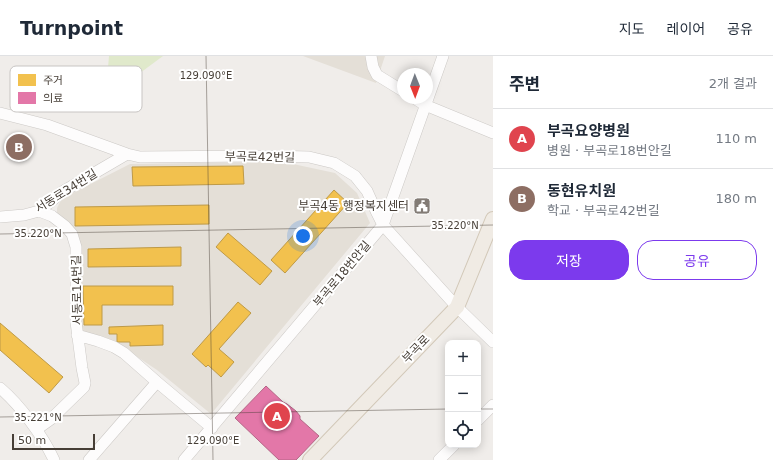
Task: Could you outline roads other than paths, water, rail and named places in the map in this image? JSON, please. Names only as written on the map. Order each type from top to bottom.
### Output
[{"type":"main road","name":"부곡로","points":[[314,459],[457,307],[493,219]]},
{"type":"street","points":[[371,56],[373,67],[377,75],[397,87]]},
{"type":"street","name":"부곡로18번안길","points":[[184,460],[384,225],[442,56]]},
{"type":"street","points":[[425,105],[493,133]]},
{"type":"street","name":"부곡로42번길","points":[[0,113],[47,125],[127,154],[140,157],[309,157],[334,163],[355,176],[367,191],[384,225],[457,307],[493,342]]},
{"type":"street","name":"서동로34번길","points":[[0,217],[24,215],[39,211],[62,192],[127,154]]},
{"type":"street","name":"서동로14번길","points":[[39,211],[52,216],[65,226],[72,234],[74,240],[76,247],[77,335],[114,347],[124,353],[212,428]]},
{"type":"street","points":[[36,430],[51,419],[84,387],[85,383],[77,335]]},
{"type":"street","points":[[89,460],[157,382]]},
{"type":"street","points":[[0,388],[10,396],[36,430],[54,460]]},
{"type":"street","points":[[481,417],[493,405]]},
{"type":"street","points":[[439,460],[451,448]]},
{"type":"place","name":"동현유치원","points":[[19,147]]},
{"type":"place","name":"부곡4동 행정복지센터","points":[[422,206]]},
{"type":"place","name":"부곡요양병원","points":[[277,416]]}]
